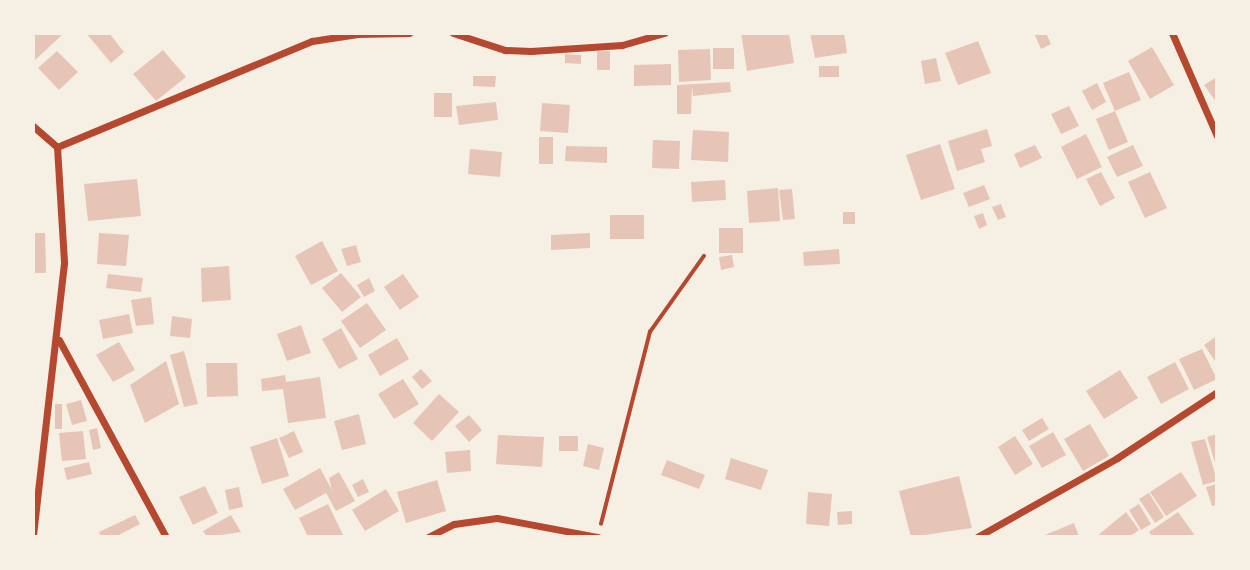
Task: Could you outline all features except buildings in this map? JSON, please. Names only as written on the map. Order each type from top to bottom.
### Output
[{"type":"street","points":[[57,147],[313,37],[409,33]]},
{"type":"street","points":[[453,33],[505,50],[531,51],[622,45],[664,33]]},
{"type":"street","points":[[1171,33],[1217,136]]},
{"type":"street","points":[[33,126],[57,147],[64,263],[58,339],[33,535]]},
{"type":"street","points":[[58,339],[166,537]]},
{"type":"street","points":[[977,537],[1117,458],[1217,392]]},
{"type":"street","points":[[428,537],[454,524],[497,518],[598,537]]},
{"type":"path","points":[[598,537],[649,332],[704,256]]}]
